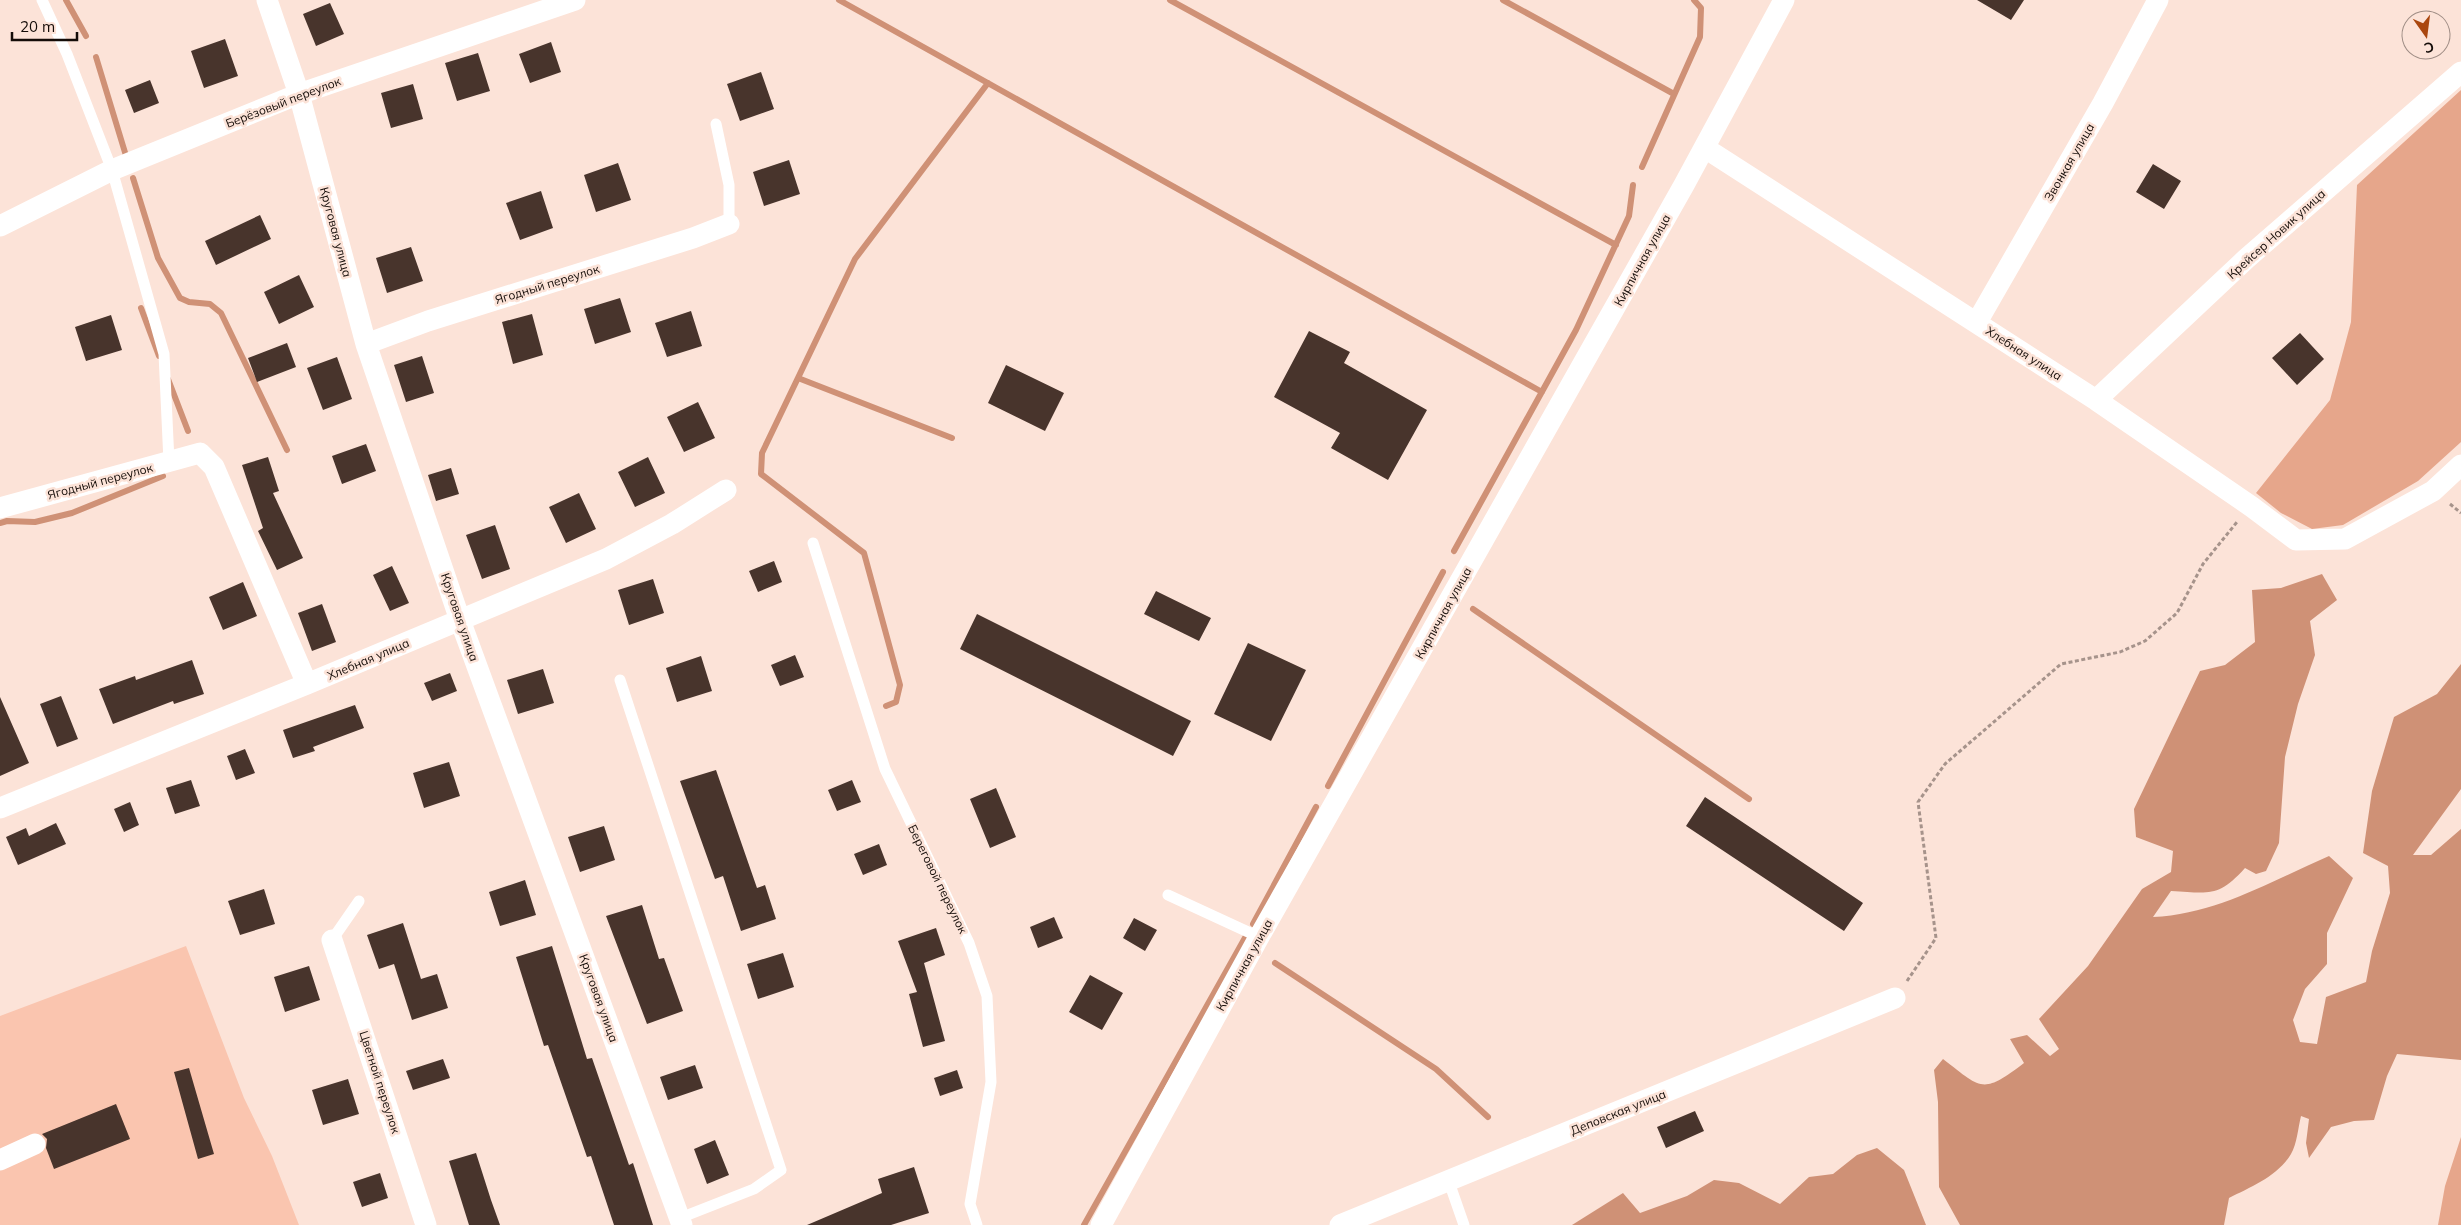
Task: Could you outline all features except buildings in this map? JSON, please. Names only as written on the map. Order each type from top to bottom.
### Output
[{"type":"street","name":"Круговая улица","points":[[267,0],[299,94],[366,344],[460,620],[681,1222]]},
{"type":"street","name":"Берёзовый переулок","points":[[0,226],[112,170],[299,94],[575,0]]},
{"type":"street","name":"Кирпичная улица","points":[[1101,1225],[1259,937],[1705,148],[1784,0]]},
{"type":"street","name":"Звонкая улица","points":[[1977,322],[2103,103],[2158,0]]},
{"type":"street","name":"Крейсер Новик улица","points":[[2096,400],[2246,259],[2461,72]]},
{"type":"street","name":"Хлебная улица","points":[[1705,148],[2096,400],[2252,507],[2296,540],[2345,539],[2433,492],[2461,465]]},
{"type":"street","name":"Ягодный переулок","points":[[366,344],[428,321],[693,238],[729,224]]},
{"type":"street","name":"Ягодный переулок","points":[[0,508],[200,453],[214,467],[307,684]]},
{"type":"street","name":"Хлебная улица","points":[[0,808],[307,684],[606,559],[672,524],[726,490]]},
{"type":"street","name":"Цветной переулок","points":[[332,940],[426,1225]]},
{"type":"street","name":"Деповская улица","points":[[1340,1225],[1895,998]]},
{"type":"street","points":[[0,1160],[35,1144]]},
{"type":"lane","points":[[42,0],[68,54],[112,170],[164,354],[169,462]]},
{"type":"lane","points":[[716,124],[729,185],[729,224]]},
{"type":"lane","name":"Береговой переулок","points":[[813,543],[885,769],[969,943],[987,996],[991,1082],[970,1204],[977,1225]]},
{"type":"lane","points":[[620,680],[781,1170],[754,1189],[681,1222]]},
{"type":"lane","points":[[1168,895],[1259,937]]},
{"type":"lane","points":[[332,940],[358,901]]},
{"type":"lane","points":[[1449,1182],[1464,1225]]},
{"type":"path","points":[[1895,998],[1936,938],[1918,802],[1945,764],[2061,664],[2120,652],[2145,641],[2177,613],[2203,564],[2237,522],[2252,507]]},
{"type":"shaded area","points":[[2461,90],[2461,442],[2418,481],[2343,525],[2312,529],[2281,513],[2256,493],[2330,400],[2351,322],[2357,185]]},
{"type":"shaded area","points":[[2322,574],[2337,600],[2310,621],[2315,655],[2298,704],[2285,757],[2279,843],[2266,871],[2256,874],[2245,868],[2227,885],[2204,893],[2171,891],[2153,917],[2177,915],[2222,903],[2329,856],[2353,878],[2327,933],[2327,964],[2305,989],[2293,1020],[2300,1042],[2317,1044],[2326,997],[2366,982],[2372,951],[2390,893],[2388,866],[2363,853],[2372,791],[2394,717],[2437,694],[2461,664],[2461,789],[2413,855],[2431,855],[2461,829],[2461,1060],[2397,1054],[2387,1076],[2374,1120],[2354,1121],[2331,1127],[2309,1158],[2306,1143],[2309,1119],[2301,1116],[2296,1141],[2286,1162],[2271,1175],[2229,1198],[2224,1225],[1960,1225],[1939,1187],[1938,1102],[1934,1070],[1943,1059],[1975,1082],[1990,1084],[2024,1063],[2010,1039],[2027,1035],[2050,1056],[2059,1049],[2039,1019],[2088,966],[2142,889],[2171,872],[2173,851],[2136,837],[2134,809],[2200,671],[2225,665],[2255,642],[2252,590],[2281,588]]},
{"type":"shaded area","points":[[186,946],[244,1098],[272,1156],[299,1225],[0,1225],[0,1016]]},
{"type":"shaded area","points":[[2461,1137],[2461,1225],[2438,1225],[2445,1186]]},
{"type":"shaded area","points":[[1877,1148],[1904,1170],[1926,1225],[1572,1225],[1623,1193],[1640,1213],[1687,1196],[1714,1180],[1739,1183],[1780,1204],[1809,1177],[1833,1174],[1857,1155]]},
{"type":"waterway","points":[[66,0],[86,36]]},
{"type":"waterway","points":[[839,0],[1542,392]]},
{"type":"waterway","points":[[1170,0],[1616,245]]},
{"type":"waterway","points":[[1503,0],[1674,94]]},
{"type":"waterway","points":[[1642,167],[1700,37],[1701,8],[1694,0]]},
{"type":"waterway","points":[[96,57],[127,159]]},
{"type":"waterway","points":[[886,706],[896,702],[900,685],[864,553],[761,474],[762,453],[855,259],[988,83]]},
{"type":"waterway","points":[[133,178],[158,258],[180,298],[189,302],[210,304],[221,313],[287,450]]},
{"type":"waterway","points":[[1454,551],[1576,330],[1629,216],[1633,185]]},
{"type":"waterway","points":[[141,308],[159,356]]},
{"type":"waterway","points":[[798,378],[952,438]]},
{"type":"waterway","points":[[168,379],[188,431]]},
{"type":"waterway","points":[[0,523],[7,521],[35,522],[72,513],[163,476]]},
{"type":"waterway","points":[[1328,786],[1443,572]]},
{"type":"waterway","points":[[1473,609],[1749,799]]},
{"type":"waterway","points":[[1253,924],[1316,807]]},
{"type":"waterway","points":[[1084,1225],[1246,936]]},
{"type":"waterway","points":[[1275,963],[1436,1069],[1488,1117]]}]
